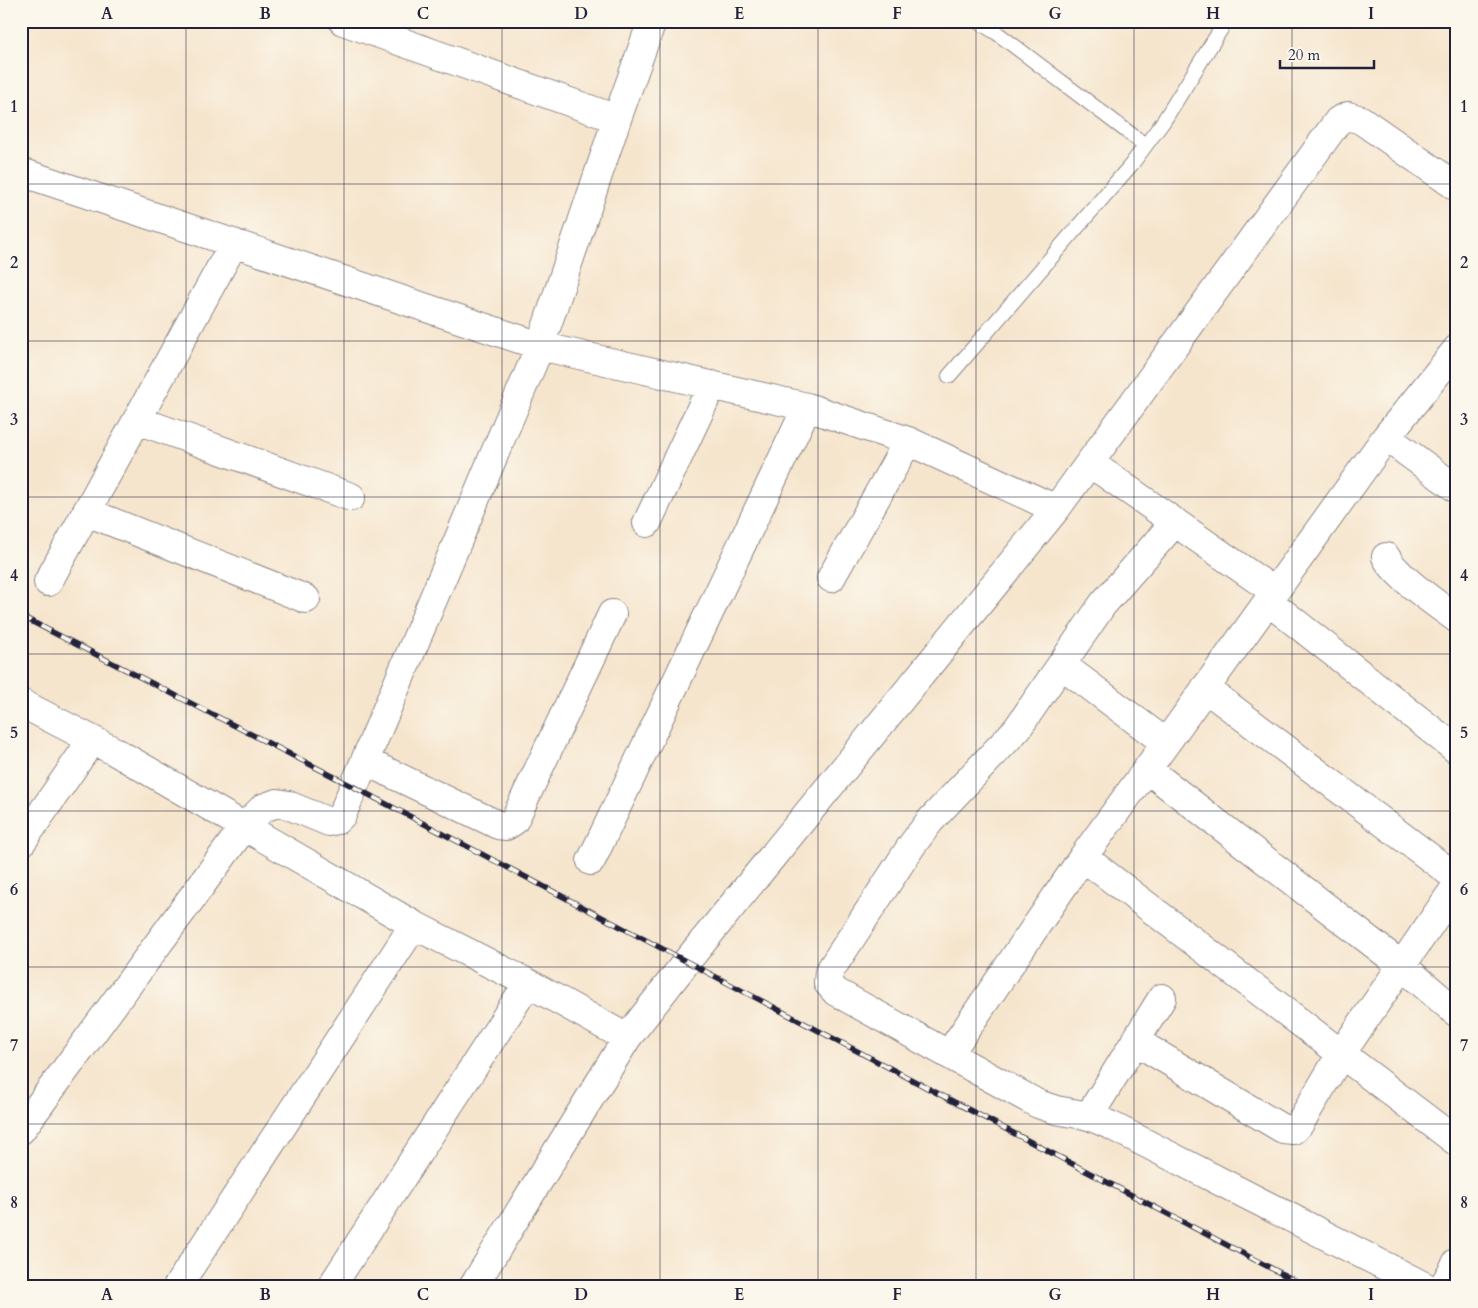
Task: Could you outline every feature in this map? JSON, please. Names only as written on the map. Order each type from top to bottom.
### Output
[{"type":"street","points":[[343,21],[617,119]]},
{"type":"street","points":[[21,1130],[244,827],[263,808],[277,803],[329,822],[337,820],[342,815],[540,346],[652,21]]},
{"type":"street","points":[[473,1287],[627,1038],[693,953],[1056,509],[1338,121],[1348,116],[1362,120],[1457,187]]},
{"type":"street","points":[[21,172],[540,346],[807,407],[908,441],[1056,509]]},
{"type":"street","points":[[48,582],[234,243]]},
{"type":"street","points":[[949,1054],[1083,857],[1271,596],[1386,437],[1457,349]]},
{"type":"street","points":[[647,524],[712,385]]},
{"type":"street","points":[[591,861],[807,407]]},
{"type":"street","points":[[137,420],[351,497]]},
{"type":"street","points":[[1386,437],[1457,489]]},
{"type":"street","points":[[831,578],[908,441]]},
{"type":"street","points":[[1090,463],[1174,522],[1271,596],[1457,750]]},
{"type":"street","points":[[87,512],[306,599]]},
{"type":"street","points":[[1174,522],[1103,604],[1017,729],[930,821],[912,845],[829,972],[828,983],[836,992],[1038,1104],[1056,1110],[1090,1116],[1121,1130],[1426,1287]]},
{"type":"street","points":[[1386,557],[1390,565],[1399,574],[1457,619]]},
{"type":"street","points":[[365,761],[498,825],[506,826],[514,821],[612,614]]},
{"type":"street","points":[[1062,666],[1166,743]]},
{"type":"street","points":[[1205,688],[1457,878]]},
{"type":"street","points":[[21,703],[114,752],[414,926],[528,983],[627,1038]]},
{"type":"street","points":[[21,843],[92,740]]},
{"type":"street","points":[[1147,769],[1401,965],[1457,1013]]},
{"type":"street","points":[[1083,857],[1457,1142]]},
{"type":"street","points":[[1135,1041],[1282,1129],[1293,1130],[1300,1123],[1341,1054],[1457,885]]},
{"type":"street","points":[[177,1287],[414,926]]},
{"type":"street","points":[[331,1287],[528,983]]},
{"type":"street","points":[[1090,1116],[1162,998]]},
{"type":"street","points":[[1443,1287],[1457,1262]]},
{"type":"lane","points":[[977,21],[1145,145]]},
{"type":"lane","points":[[949,376],[1131,165],[1163,122],[1226,21]]},
{"type":"railway","points":[[21,616],[354,787],[1307,1287]]}]
